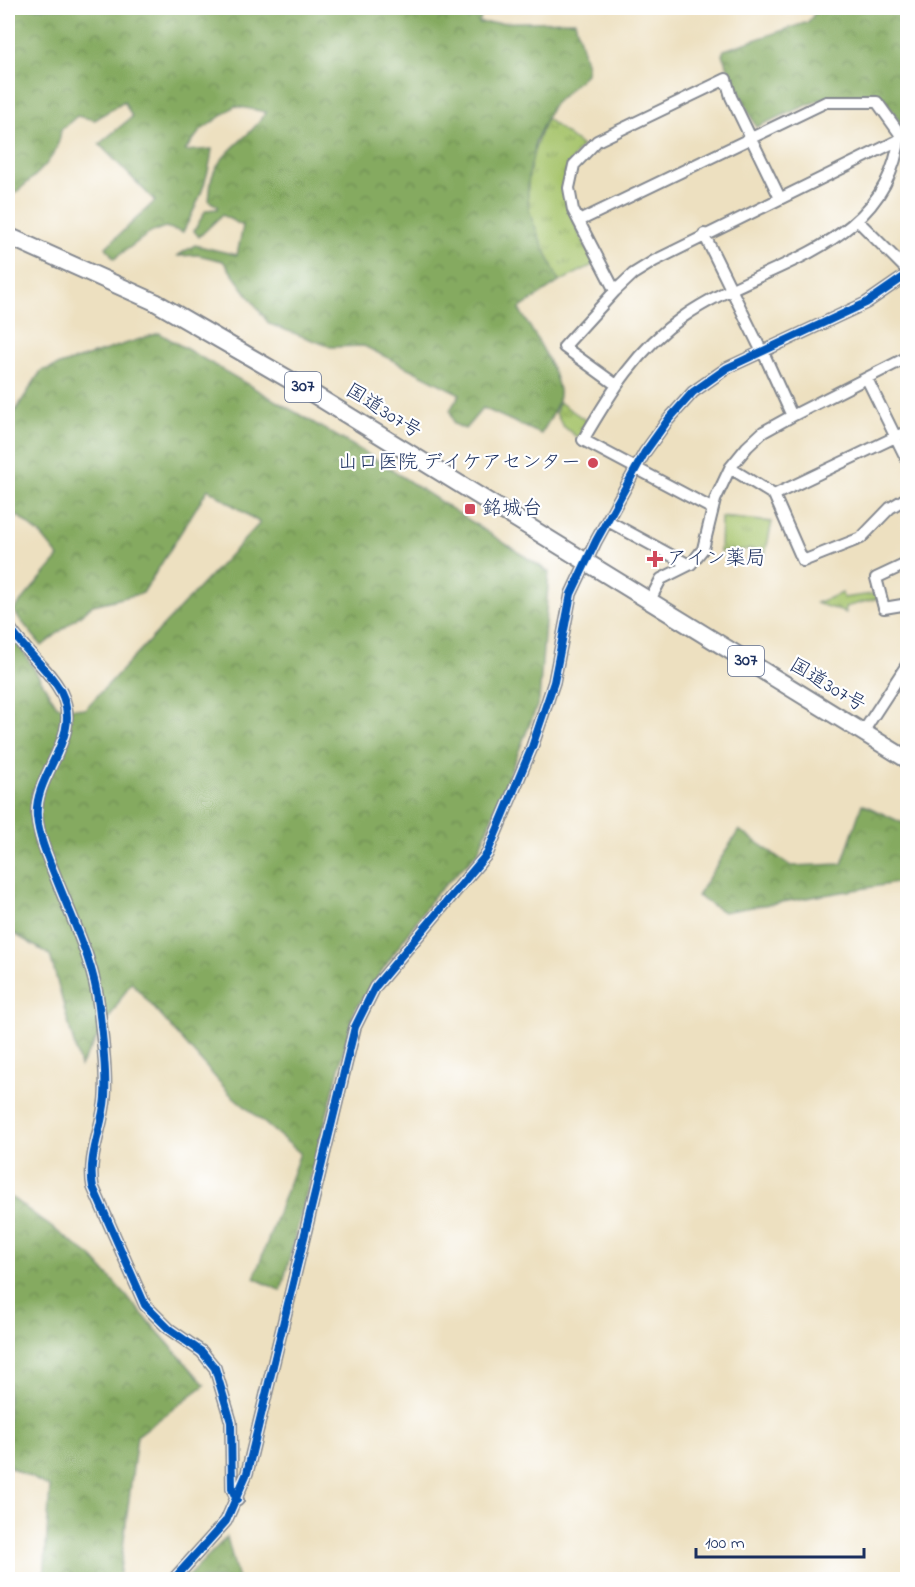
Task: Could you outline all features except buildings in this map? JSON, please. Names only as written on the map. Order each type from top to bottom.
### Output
[{"type":"highway","name":"国道307号","points":[[8,236],[155,302],[308,390],[585,563],[908,760]]},
{"type":"street","points":[[615,291],[573,210],[569,188],[570,175],[581,155],[597,141],[726,79],[751,139],[780,198]]},
{"type":"street","points":[[579,221],[826,102],[878,102],[902,136]]},
{"type":"street","points":[[615,384],[564,347],[615,291],[640,270],[704,234],[902,136]]},
{"type":"street","points":[[711,508],[583,440],[615,384],[656,339],[683,316],[812,252],[841,234],[857,220],[884,184],[902,136]]},
{"type":"street","points":[[173,1580],[215,1537],[238,1500],[260,1426],[355,1028],[375,987],[487,854],[532,747],[550,693],[571,594],[585,563],[636,468],[668,420],[693,392],[727,368],[866,303],[908,273],[857,220]]},
{"type":"street","points":[[704,234],[792,416]]},
{"type":"street","points":[[649,602],[661,579],[689,566],[703,549],[711,508],[730,468],[739,455],[764,432],[908,357]]},
{"type":"street","points":[[867,379],[908,462]]},
{"type":"street","points":[[774,495],[908,431]]},
{"type":"street","points":[[730,468],[774,495],[803,561],[861,538],[890,508],[908,496]]},
{"type":"street","points":[[608,521],[689,566]]},
{"type":"street","points":[[907,607],[884,608],[876,578],[908,563]]},
{"type":"street","points":[[8,625],[51,676],[66,705],[65,734],[60,752],[37,798],[37,818],[46,853],[94,977],[99,1005],[105,1097],[90,1173],[93,1187],[145,1305],[169,1329],[202,1352],[215,1368],[231,1422],[232,1489],[238,1500]]},
{"type":"street","points":[[863,732],[908,663]]},
{"type":"green space","points":[[8,8],[210,8],[233,11],[233,8],[484,8],[479,23],[575,21],[587,66],[586,74],[552,106],[535,142],[530,212],[559,282],[519,309],[548,359],[559,390],[556,407],[541,434],[483,408],[465,429],[454,424],[450,410],[460,394],[364,346],[331,347],[269,324],[223,261],[198,255],[177,256],[195,245],[237,255],[243,226],[222,215],[199,237],[194,231],[206,210],[217,209],[218,206],[209,201],[211,180],[216,167],[266,112],[235,106],[200,131],[185,151],[212,149],[202,192],[183,232],[165,227],[151,232],[114,259],[106,247],[155,201],[99,144],[132,117],[124,101],[95,120],[77,116],[61,130],[55,151],[42,169],[8,199]]},
{"type":"green space","points":[[812,8],[907,8],[907,127],[903,127],[883,97],[824,98],[756,127],[722,55],[724,50],[808,22],[815,13]]},
{"type":"green space","points":[[547,119],[582,146],[572,160],[567,175],[566,190],[573,220],[595,264],[559,282],[533,222],[528,202],[531,164]]},
{"type":"green space","points":[[159,333],[364,452],[549,572],[539,701],[478,852],[433,897],[354,1011],[281,1291],[254,1278],[300,1153],[230,1094],[131,982],[80,1066],[50,955],[8,930],[8,627],[57,706],[85,709],[260,523],[208,489],[143,593],[93,605],[42,646],[13,611],[59,557],[41,535],[18,516],[8,525],[8,422],[41,371]]},
{"type":"green space","points":[[559,402],[587,421],[578,438],[562,425],[556,413]]},
{"type":"green space","points":[[721,517],[772,522],[765,555],[753,549],[720,552]]},
{"type":"green space","points":[[842,593],[843,598],[879,593],[879,598],[845,607],[846,613],[816,603]]},
{"type":"green space","points":[[862,804],[907,825],[907,885],[902,882],[723,912],[697,896],[739,830],[791,866],[842,864]]},
{"type":"green space","points":[[8,1195],[92,1257],[205,1385],[137,1436],[119,1579],[44,1579],[50,1487],[8,1466]]},
{"type":"green space","points":[[227,1537],[238,1579],[185,1579]]},
{"type":"cycle path","points":[[173,1580],[226,1521],[247,1473],[355,1027],[375,987],[487,854],[532,747],[554,682],[571,594],[596,541],[645,452],[668,420],[693,392],[727,368],[866,303],[908,274]]},
{"type":"cycle path","points":[[8,625],[56,683],[66,709],[66,725],[62,741],[42,786],[37,817],[44,848],[87,957],[99,1007],[105,1086],[104,1108],[92,1164],[93,1187],[145,1305],[169,1329],[202,1352],[215,1368],[231,1422],[232,1489],[237,1500]]},
{"type":"place","name":"山口医院 デイケアセンター","points":[[593,463]]},
{"type":"place","name":"銘城台","points":[[470,509]]},
{"type":"place","name":"アイン薬局","points":[[655,559]]}]
